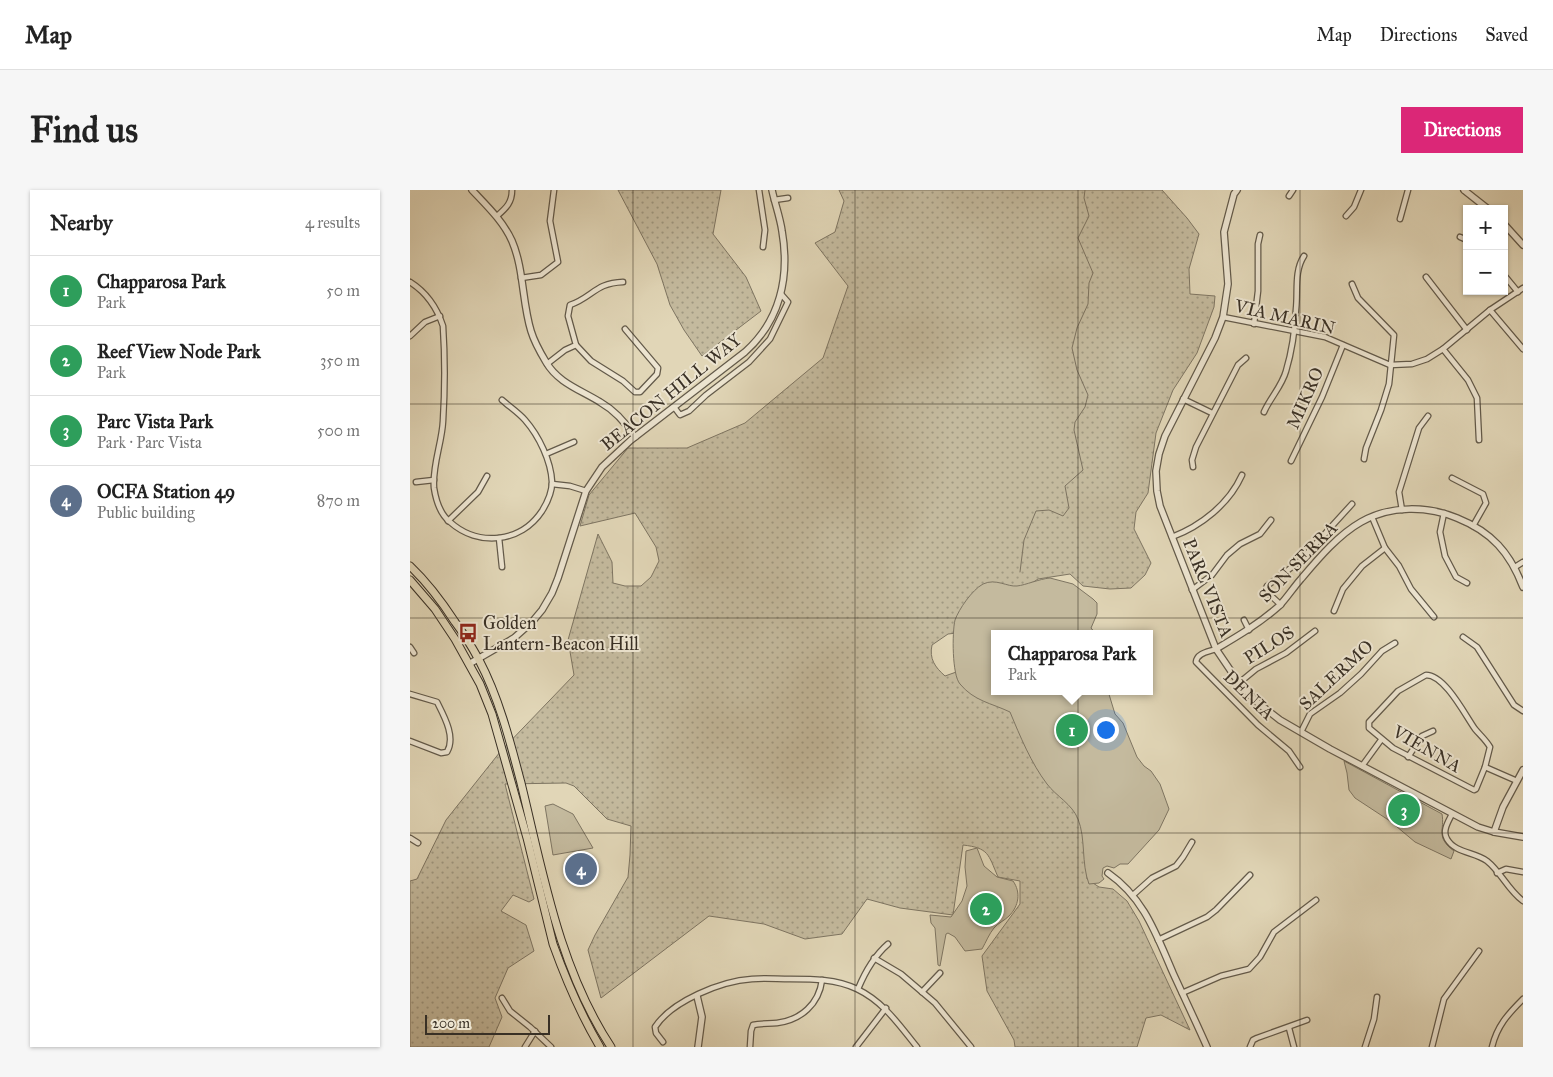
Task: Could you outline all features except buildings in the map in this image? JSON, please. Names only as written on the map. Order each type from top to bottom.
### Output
[{"type":"main road","points":[[410,566],[442,602],[479,659],[498,703],[512,749],[563,946],[583,998],[611,1047]]},
{"type":"main road","points":[[410,580],[445,623],[469,664],[486,699],[502,747],[557,956],[581,1012],[600,1047]]},
{"type":"street","points":[[472,190],[497,216],[512,241],[517,256],[531,333],[547,364],[562,380],[573,388],[600,402],[617,414],[635,436]]},
{"type":"street","points":[[497,216],[508,206],[512,190]]},
{"type":"street","points":[[521,278],[540,275],[558,262],[550,221],[554,190]]},
{"type":"street","points":[[759,190],[765,230],[763,247]]},
{"type":"street","name":"BEACON HILL WAY","points":[[469,664],[520,633],[537,616],[547,602],[558,578],[586,492],[602,467],[635,436],[758,340],[769,323],[784,277],[782,230],[772,190]]},
{"type":"street","name":"PARC VISTA","points":[[1238,190],[1234,194],[1224,232],[1228,284],[1223,317],[1215,338],[1165,436],[1156,471],[1160,506],[1216,649],[1239,683],[1258,704],[1280,720],[1478,827],[1523,837]]},
{"type":"street","points":[[1289,196],[1293,190]]},
{"type":"street","points":[[1346,216],[1354,206],[1361,190]]},
{"type":"street","points":[[1400,219],[1408,190]]},
{"type":"street","points":[[1464,190],[1483,205]]},
{"type":"street","points":[[774,200],[788,198]]},
{"type":"street","points":[[1508,228],[1522,243]]},
{"type":"street","points":[[1254,324],[1258,291],[1258,244],[1260,234]]},
{"type":"street","points":[[1264,412],[1286,372],[1294,331],[1299,262],[1304,256]]},
{"type":"street","points":[[1426,277],[1467,330]]},
{"type":"street","points":[[1508,280],[1518,292]]},
{"type":"street","points":[[410,282],[428,297],[440,316],[443,326],[443,421],[434,480],[438,506],[448,521],[464,533],[484,539],[516,534],[537,518],[546,504],[552,484],[546,454],[525,420],[502,400]]},
{"type":"street","points":[[623,282],[613,282],[602,286],[568,307],[570,329],[576,345],[590,360],[623,381],[635,392],[640,392],[657,374],[658,368],[625,329]]},
{"type":"street","points":[[1352,284],[1358,298],[1394,335],[1389,384],[1366,448],[1364,459]]},
{"type":"street","name":"VIA MARIN","points":[[1223,317],[1325,337],[1390,365],[1412,364],[1427,359],[1443,349],[1490,310],[1523,288]]},
{"type":"street","points":[[674,407],[680,415],[690,411],[706,395],[749,362],[770,339],[788,302],[780,294]]},
{"type":"street","points":[[1490,310],[1523,349]]},
{"type":"street","points":[[410,336],[425,322],[440,316]]},
{"type":"street","points":[[547,364],[565,350],[576,345]]},
{"type":"street","name":"MIKRO","points":[[1291,461],[1322,397],[1343,345]]},
{"type":"street","points":[[1443,349],[1468,380],[1477,398],[1479,440]]},
{"type":"street","points":[[1194,467],[1193,453],[1212,413],[1238,365],[1246,358]]},
{"type":"street","points":[[1183,399],[1212,413]]},
{"type":"street","points":[[1402,510],[1399,492],[1419,428],[1428,416]]},
{"type":"street","points":[[546,454],[574,442]]},
{"type":"street","points":[[1172,537],[1193,527],[1226,501],[1242,475]]},
{"type":"street","points":[[448,521],[478,492],[487,476]]},
{"type":"street","points":[[1452,478],[1483,494],[1486,503],[1473,526]]},
{"type":"street","points":[[416,482],[434,480]]},
{"type":"street","points":[[552,484],[570,486],[586,492]]},
{"type":"street","points":[[1281,605],[1268,592],[1267,586],[1300,561],[1352,504]]},
{"type":"street","name":"SON SERRA","points":[[1216,649],[1249,630],[1281,605],[1325,552],[1345,533],[1360,522],[1372,517],[1402,510],[1423,509],[1444,512],[1488,534],[1504,550],[1516,567],[1523,587]]},
{"type":"street","points":[[1444,512],[1440,532],[1445,556],[1456,576],[1467,584]]},
{"type":"street","points":[[1372,517],[1385,548],[1399,566],[1411,589],[1434,617]]},
{"type":"street","points":[[1192,590],[1212,575],[1227,555],[1240,544],[1260,534],[1271,520]]},
{"type":"street","points":[[499,538],[502,567]]},
{"type":"street","points":[[1334,611],[1343,589],[1362,566],[1385,548]]},
{"type":"street","points":[[1516,567],[1523,562]]},
{"type":"street","points":[[1244,620],[1249,630]]},
{"type":"street","name":"PILOS","points":[[1239,683],[1256,669],[1286,654],[1315,631]]},
{"type":"street","points":[[1463,638],[1477,646],[1514,705],[1523,711]]},
{"type":"street","name":"SALERMO","points":[[1301,732],[1310,714],[1340,693],[1382,651],[1395,643]]},
{"type":"street","points":[[410,647],[414,653]]},
{"type":"street","name":"DENIA","points":[[1216,649],[1199,654],[1196,662],[1250,718],[1290,751],[1300,767]]},
{"type":"street","name":"VIENNA","points":[[1426,675],[1430,675],[1451,692],[1478,732],[1490,746],[1476,789],[1471,790],[1381,740],[1369,728],[1369,725],[1398,691],[1426,675]]},
{"type":"street","points":[[410,694],[437,702],[448,725],[450,746],[447,752],[441,752],[410,741]]},
{"type":"street","points":[[1408,756],[1422,736],[1433,731]]},
{"type":"street","points":[[1362,766],[1381,740]]},
{"type":"street","points":[[1485,766],[1517,781]]},
{"type":"street","points":[[1494,832],[1503,807],[1523,770]]},
{"type":"street","points":[[1452,814],[1445,829],[1446,838],[1452,846],[1480,856],[1489,862],[1516,896],[1523,901]]},
{"type":"street","points":[[410,838],[418,843]]},
{"type":"street","points":[[1133,895],[1152,878],[1176,866],[1192,842]]},
{"type":"street","points":[[1497,873],[1506,869],[1523,872]]},
{"type":"street","points":[[1108,873],[1121,882],[1133,895],[1147,916],[1207,1047]]},
{"type":"street","points":[[1158,940],[1207,917],[1250,875]]},
{"type":"street","points":[[1182,993],[1221,976],[1249,969],[1260,957],[1274,932],[1316,900]]},
{"type":"street","points":[[858,989],[874,958],[888,944]]},
{"type":"street","points":[[1432,1047],[1444,999],[1479,951]]},
{"type":"street","points":[[874,958],[901,974],[935,1003],[971,1047]]},
{"type":"street","points":[[922,992],[940,973]]},
{"type":"street","points":[[663,1042],[656,1033],[655,1027],[673,1008],[727,984],[751,979],[822,980],[858,989],[886,1008],[917,1047]]},
{"type":"street","points":[[750,1047],[750,1031],[753,1025],[786,1022],[804,1013],[819,994],[822,980]]},
{"type":"street","points":[[697,996],[702,1017],[698,1047]]},
{"type":"street","points":[[1364,1047],[1374,1019],[1377,997]]},
{"type":"street","points":[[502,998],[510,1011],[551,1047]]},
{"type":"street","points":[[1492,1047],[1494,1037],[1502,1021],[1523,999]]},
{"type":"street","points":[[856,1047],[886,1008]]},
{"type":"street","points":[[1250,1047],[1252,1040],[1307,1020]]},
{"type":"street","points":[[1289,1028],[1294,1047]]},
{"type":"street","points":[[525,1047],[535,1031]]},
{"type":"shaded area","points":[[618,190],[721,190],[713,234],[746,277],[761,311],[702,356],[670,305],[657,264]]},
{"type":"shaded area","points":[[839,190],[1162,190],[1199,234],[1189,269],[1190,294],[1215,296],[1214,307],[1197,353],[1173,390],[1156,433],[1148,493],[1136,512],[1134,529],[1151,563],[1145,575],[1131,588],[1110,589],[1083,586],[1070,574],[1038,579],[957,633],[948,634],[932,645],[931,650],[934,662],[945,676],[959,671],[977,694],[1015,699],[1085,814],[1087,879],[1099,887],[1113,889],[1127,901],[1139,921],[1190,1030],[1161,1015],[1146,1018],[1137,1047],[1015,1047],[1014,1040],[987,991],[982,956],[1020,904],[1020,881],[998,877],[992,863],[983,850],[963,845],[953,915],[900,908],[867,899],[842,934],[805,939],[764,924],[709,916],[601,998],[588,950],[628,877],[631,826],[607,819],[574,786],[566,783],[505,784],[534,899],[529,902],[513,895],[501,911],[526,925],[534,951],[508,968],[495,998],[502,1017],[489,1047],[410,1047],[410,881],[417,879],[446,820],[500,752],[574,675],[568,640],[598,534],[612,562],[613,583],[625,586],[641,586],[651,577],[659,561],[656,547],[635,513],[580,526],[589,495],[628,448],[687,448],[745,423],[823,358],[848,286],[815,243],[835,232],[844,201]]},
{"type":"shaded area","points":[[1050,578],[1073,584],[1093,599],[1097,603],[1097,614],[1091,628],[1093,630],[991,630],[991,695],[1109,695],[1115,714],[1123,723],[1137,757],[1151,771],[1160,784],[1169,809],[1159,830],[1128,864],[1120,864],[1114,868],[1107,866],[1103,868],[1102,876],[1104,879],[1099,883],[1089,884],[1078,819],[1068,804],[1041,776],[1026,749],[1010,712],[983,701],[965,690],[957,679],[955,672],[953,634],[955,620],[970,595],[988,582],[1017,586]]},
{"type":"shaded area","points":[[1344,761],[1442,814],[1443,837],[1448,846],[1454,851],[1451,859],[1415,842],[1390,821],[1355,798],[1349,790]]},
{"type":"shaded area","points":[[553,804],[573,814],[593,848],[553,855],[545,806]]},
{"type":"shaded area","points":[[977,848],[984,866],[997,877],[1013,881],[1016,885],[1017,903],[1009,916],[992,930],[982,949],[965,951],[955,937],[948,933],[946,934],[940,966],[938,965],[935,928],[931,923],[930,915],[951,917],[962,901],[967,886],[966,851]]},
{"type":"waterway","points":[[1020,572],[1024,540],[1036,511],[1049,510],[1063,516],[1069,508],[1065,486],[1083,470],[1074,430],[1075,422],[1085,407],[1088,395],[1077,370],[1072,348],[1077,328],[1088,304],[1089,283],[1093,273],[1078,238],[1089,216],[1084,198],[1085,190]]},
{"type":"place","name":"Golden Lantern-Beacon Hill","points":[[468,633]]},
{"type":"place","name":"Chapparosa Park","points":[[1072,730]]},
{"type":"place","name":"Parc Vista Park","points":[[1404,810]]},
{"type":"place","name":"OCFA Station 49","points":[[581,869]]},
{"type":"place","name":"Reef View Node Park","points":[[986,909]]}]
